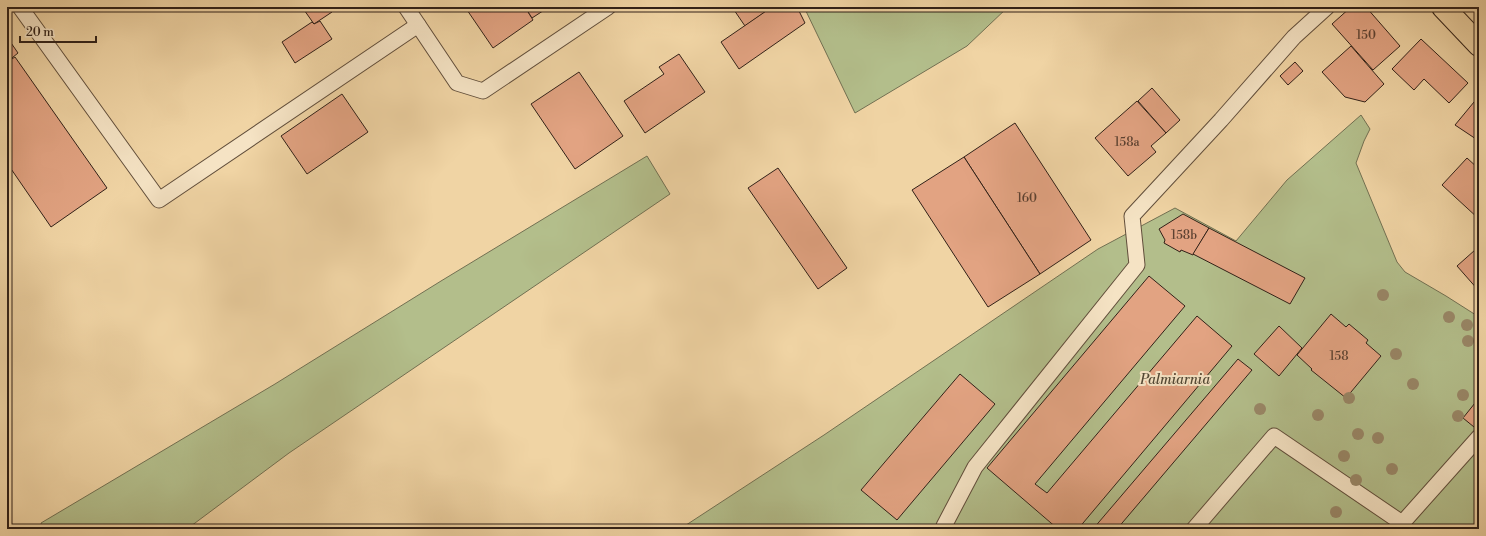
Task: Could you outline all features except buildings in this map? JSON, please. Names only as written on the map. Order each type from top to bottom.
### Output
[{"type":"main road","points":[[1443,7],[1479,45]]},
{"type":"lane","points":[[20,7],[159,200],[418,25]]},
{"type":"lane","points":[[406,7],[457,83],[483,91],[608,7]]},
{"type":"lane","points":[[944,529],[944,526],[974,467],[1137,265],[1132,216],[1221,120],[1294,36],[1327,7]]},
{"type":"lane","points":[[1194,529],[1274,436],[1400,526],[1479,437]]},
{"type":"green space","points":[[804,7],[1008,7],[967,46],[855,113]]},
{"type":"green space","name":"Palmiarnia","points":[[1361,115],[1370,129],[1356,163],[1397,262],[1405,272],[1479,317],[1479,529],[680,529],[824,435],[1098,249],[1175,208],[1236,241],[1287,180]]},
{"type":"green space","points":[[647,156],[670,194],[289,453],[187,529],[43,529],[41,523],[275,384]]}]
